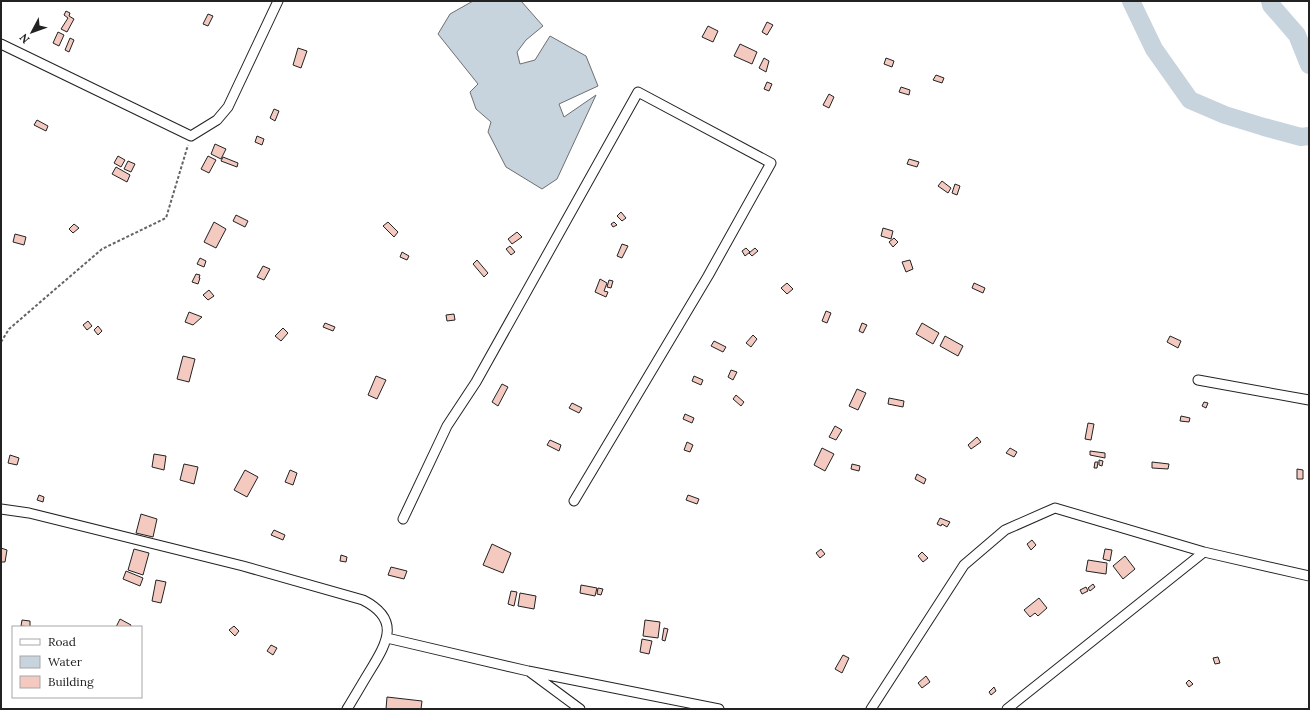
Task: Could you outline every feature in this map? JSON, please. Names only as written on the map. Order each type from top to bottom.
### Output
[{"type":"street","points":[[1,44],[191,136],[217,120],[228,107],[278,1]]},
{"type":"street","points":[[403,519],[447,426],[476,382],[638,92],[771,163],[708,276],[574,501]]},
{"type":"street","points":[[1198,380],[1309,400]]},
{"type":"street","points":[[871,709],[964,565],[1005,530],[1055,508],[1204,552],[1309,576]]},
{"type":"street","points":[[1,509],[29,513],[243,566],[363,600],[374,606],[380,612],[385,621],[387,638],[385,646],[347,709]]},
{"type":"street","points":[[1007,709],[1204,552]]},
{"type":"street","points":[[387,638],[528,671],[719,709]]},
{"type":"street","points":[[528,671],[580,709]]},
{"type":"path","points":[[1,342],[9,329],[102,249],[166,218],[191,136]]},
{"type":"water","points":[[473,1],[521,1],[543,26],[526,40],[517,52],[520,64],[535,60],[550,36],[586,56],[598,86],[559,104],[564,117],[596,95],[557,179],[542,189],[506,167],[488,132],[491,122],[476,109],[470,92],[478,84],[438,34],[450,14]]},
{"type":"building","points":[[66,11],[70,13],[69,16],[74,19],[67,32],[61,29],[68,18],[64,15]]},
{"type":"building","points":[[208,14],[213,16],[208,26],[203,24]]},
{"type":"building","points":[[767,22],[773,25],[767,35],[762,32]]},
{"type":"building","points":[[708,26],[718,31],[713,42],[702,37]]},
{"type":"building","points":[[58,32],[64,35],[59,46],[53,43]]},
{"type":"building","points":[[70,38],[74,40],[69,52],[65,50]]},
{"type":"building","points":[[740,44],[757,52],[752,64],[734,56]]},
{"type":"building","points":[[298,48],[307,51],[301,68],[293,65]]},
{"type":"building","points":[[764,58],[769,61],[766,72],[759,68]]},
{"type":"building","points":[[886,58],[894,61],[892,67],[884,64]]},
{"type":"building","points":[[936,75],[944,78],[942,83],[933,80]]},
{"type":"building","points":[[767,82],[772,84],[769,91],[764,89]]},
{"type":"building","points":[[901,87],[910,90],[909,95],[899,92]]},
{"type":"building","points":[[829,94],[834,97],[829,108],[823,105]]},
{"type":"building","points":[[274,109],[279,111],[275,121],[270,118]]},
{"type":"building","points":[[37,120],[48,126],[46,131],[34,125]]},
{"type":"building","points":[[257,136],[264,139],[262,145],[255,142]]},
{"type":"building","points":[[215,144],[226,149],[221,159],[211,154]]},
{"type":"building","points":[[118,156],[125,160],[121,167],[114,163]]},
{"type":"building","points":[[208,156],[216,160],[209,173],[201,169]]},
{"type":"building","points":[[223,157],[238,163],[237,167],[221,161]]},
{"type":"building","points":[[909,159],[919,162],[917,167],[907,164]]},
{"type":"building","points":[[128,161],[135,164],[131,172],[124,169]]},
{"type":"building","points":[[116,167],[130,175],[127,182],[112,174]]},
{"type":"building","points":[[942,181],[951,188],[948,193],[938,186]]},
{"type":"building","points":[[955,184],[960,186],[957,195],[952,193]]},
{"type":"building","points":[[621,212],[626,218],[622,221],[617,216]]},
{"type":"building","points":[[236,215],[248,221],[245,227],[233,221]]},
{"type":"building","points":[[214,222],[226,229],[216,248],[204,242]]},
{"type":"building","points":[[388,222],[398,232],[394,237],[383,226]]},
{"type":"building","points":[[614,222],[617,225],[613,227],[611,224]]},
{"type":"building","points":[[74,224],[79,228],[73,233],[69,229]]},
{"type":"building","points":[[883,228],[893,231],[891,239],[881,236]]},
{"type":"building","points":[[517,232],[522,237],[512,244],[508,239]]},
{"type":"building","points":[[15,234],[26,237],[24,245],[13,242]]},
{"type":"building","points":[[894,238],[898,242],[893,247],[889,242]]},
{"type":"building","points":[[622,244],[628,246],[622,258],[617,256]]},
{"type":"building","points":[[510,246],[515,252],[511,255],[506,249]]},
{"type":"building","points":[[746,248],[750,252],[745,256],[742,251]]},
{"type":"building","points":[[755,248],[758,251],[752,256],[749,253]]},
{"type":"building","points":[[402,252],[409,256],[407,260],[400,257]]},
{"type":"building","points":[[200,258],[206,261],[204,267],[197,264]]},
{"type":"building","points":[[477,260],[488,273],[484,277],[473,264]]},
{"type":"building","points":[[910,260],[913,269],[906,272],[902,262]]},
{"type":"building","points":[[263,266],[270,269],[264,280],[257,277]]},
{"type":"building","points":[[196,274],[200,275],[198,284],[192,282]]},
{"type":"building","points":[[600,279],[607,283],[604,291],[608,292],[606,297],[595,292]]},
{"type":"building","points":[[609,280],[613,281],[611,288],[607,287]]},
{"type":"building","points":[[787,283],[793,289],[787,294],[781,288]]},
{"type":"building","points":[[974,283],[985,288],[983,293],[972,288]]},
{"type":"building","points":[[209,290],[214,296],[208,300],[203,295]]},
{"type":"building","points":[[826,311],[831,313],[827,323],[822,321]]},
{"type":"building","points":[[189,312],[202,317],[193,325],[185,322]]},
{"type":"building","points":[[454,314],[455,320],[447,321],[446,315]]},
{"type":"building","points":[[88,321],[92,326],[87,330],[83,325]]},
{"type":"building","points":[[325,323],[335,327],[333,331],[323,327]]},
{"type":"building","points":[[862,323],[867,325],[863,333],[859,331]]},
{"type":"building","points":[[922,323],[939,333],[933,344],[916,334]]},
{"type":"building","points":[[98,326],[102,331],[98,335],[94,330]]},
{"type":"building","points":[[283,328],[288,333],[281,341],[275,336]]},
{"type":"building","points":[[753,335],[757,339],[751,347],[746,343]]},
{"type":"building","points":[[945,336],[963,346],[958,356],[940,346]]},
{"type":"building","points":[[1170,336],[1181,341],[1178,348],[1167,342]]},
{"type":"building","points":[[714,341],[726,347],[723,352],[711,346]]},
{"type":"building","points":[[183,356],[195,359],[189,382],[177,379]]},
{"type":"building","points":[[731,370],[737,372],[733,380],[728,377]]},
{"type":"building","points":[[376,376],[386,380],[377,399],[368,395]]},
{"type":"building","points":[[694,376],[703,380],[701,385],[692,381]]},
{"type":"building","points":[[502,384],[508,387],[498,406],[492,402]]},
{"type":"building","points":[[857,389],[866,393],[858,410],[849,406]]},
{"type":"building","points":[[736,395],[744,402],[741,406],[733,399]]},
{"type":"building","points":[[889,398],[904,401],[903,407],[888,404]]},
{"type":"building","points":[[1204,402],[1208,403],[1206,408],[1202,406]]},
{"type":"building","points":[[572,403],[582,408],[579,413],[569,408]]},
{"type":"building","points":[[685,414],[694,418],[692,423],[683,419]]},
{"type":"building","points":[[1181,416],[1190,418],[1189,422],[1180,421]]},
{"type":"building","points":[[1088,423],[1094,424],[1091,440],[1085,439]]},
{"type":"building","points":[[835,426],[842,430],[836,440],[829,437]]},
{"type":"building","points":[[977,437],[981,442],[971,449],[968,445]]},
{"type":"building","points":[[550,440],[561,445],[559,451],[547,445]]},
{"type":"building","points":[[687,442],[693,445],[690,452],[684,450]]},
{"type":"building","points":[[822,448],[834,454],[825,471],[814,465]]},
{"type":"building","points":[[1010,448],[1017,452],[1014,457],[1006,453]]},
{"type":"building","points":[[1090,451],[1105,453],[1105,458],[1090,455]]},
{"type":"building","points":[[154,454],[166,456],[164,470],[152,467]]},
{"type":"building","points":[[10,455],[19,458],[17,465],[8,463]]},
{"type":"building","points":[[1099,460],[1103,461],[1102,466],[1099,465]]},
{"type":"building","points":[[1095,462],[1098,462],[1097,468],[1094,468]]},
{"type":"building","points":[[1152,462],[1169,464],[1168,469],[1152,468]]},
{"type":"building","points":[[184,464],[198,467],[194,484],[180,480]]},
{"type":"building","points":[[852,464],[860,466],[859,471],[851,469]]},
{"type":"building","points":[[1297,469],[1303,470],[1303,479],[1297,479]]},
{"type":"building","points":[[245,470],[258,477],[247,497],[234,490]]},
{"type":"building","points":[[290,470],[297,473],[293,485],[285,482]]},
{"type":"building","points":[[917,474],[926,479],[924,484],[915,479]]},
{"type":"building","points":[[39,495],[44,497],[43,502],[37,500]]},
{"type":"building","points":[[688,495],[699,499],[697,504],[686,500]]},
{"type":"building","points":[[141,514],[157,519],[153,537],[136,533]]},
{"type":"building","points":[[940,518],[950,522],[947,527],[942,524],[941,526],[937,524]]},
{"type":"building","points":[[274,530],[285,535],[283,540],[271,535]]},
{"type":"building","points":[[1032,540],[1036,545],[1031,550],[1027,544]]},
{"type":"building","points":[[492,544],[511,553],[503,573],[483,565]]},
{"type":"building","points":[[1,548],[7,550],[5,562],[1,562]]},
{"type":"building","points":[[134,549],[149,553],[143,575],[128,570]]},
{"type":"building","points":[[821,549],[825,554],[820,558],[816,553]]},
{"type":"building","points":[[1105,549],[1112,550],[1110,561],[1103,559]]},
{"type":"building","points":[[922,552],[928,558],[923,562],[918,556]]},
{"type":"building","points":[[341,555],[347,557],[346,562],[340,561]]},
{"type":"building","points":[[1125,556],[1135,569],[1123,579],[1113,566]]},
{"type":"building","points":[[1088,560],[1107,563],[1106,574],[1086,571]]},
{"type":"building","points":[[391,567],[407,571],[404,579],[388,575]]},
{"type":"building","points":[[126,571],[143,578],[140,586],[123,579]]},
{"type":"building","points":[[156,580],[166,582],[161,603],[152,601]]},
{"type":"building","points":[[1093,584],[1095,587],[1090,591],[1088,588]]},
{"type":"building","points":[[581,585],[597,588],[595,596],[580,593]]},
{"type":"building","points":[[1086,587],[1088,591],[1082,594],[1080,590]]},
{"type":"building","points":[[598,588],[603,589],[601,595],[597,594]]},
{"type":"building","points":[[511,591],[517,592],[514,606],[508,604]]},
{"type":"building","points":[[520,593],[536,596],[534,609],[518,606]]},
{"type":"building","points":[[1039,598],[1047,608],[1038,616],[1035,613],[1030,617],[1024,610]]},
{"type":"building","points":[[120,619],[131,625],[130,626],[116,626]]},
{"type":"building","points":[[22,620],[30,621],[30,626],[21,626]]},
{"type":"building","points":[[645,620],[660,622],[658,638],[643,636]]},
{"type":"building","points":[[234,626],[239,631],[235,636],[229,630]]},
{"type":"building","points":[[664,628],[668,629],[665,641],[662,640]]},
{"type":"building","points":[[642,639],[652,641],[649,654],[640,652]]},
{"type":"building","points":[[271,645],[277,648],[273,655],[267,651]]},
{"type":"building","points":[[843,655],[849,658],[842,673],[835,669]]},
{"type":"building","points":[[1218,657],[1220,663],[1215,664],[1213,658]]},
{"type":"building","points":[[926,676],[930,682],[922,688],[918,683]]},
{"type":"building","points":[[1189,680],[1193,684],[1189,687],[1186,683]]},
{"type":"building","points":[[994,687],[996,691],[991,695],[989,692]]},
{"type":"building","points":[[387,697],[422,701],[421,709],[386,709]]},
{"type":"waterway","points":[[1131,1],[1154,49],[1190,100],[1225,115],[1264,127],[1301,137],[1309,136]]},
{"type":"waterway","points":[[1270,1],[1271,5],[1297,35],[1309,65]]}]
